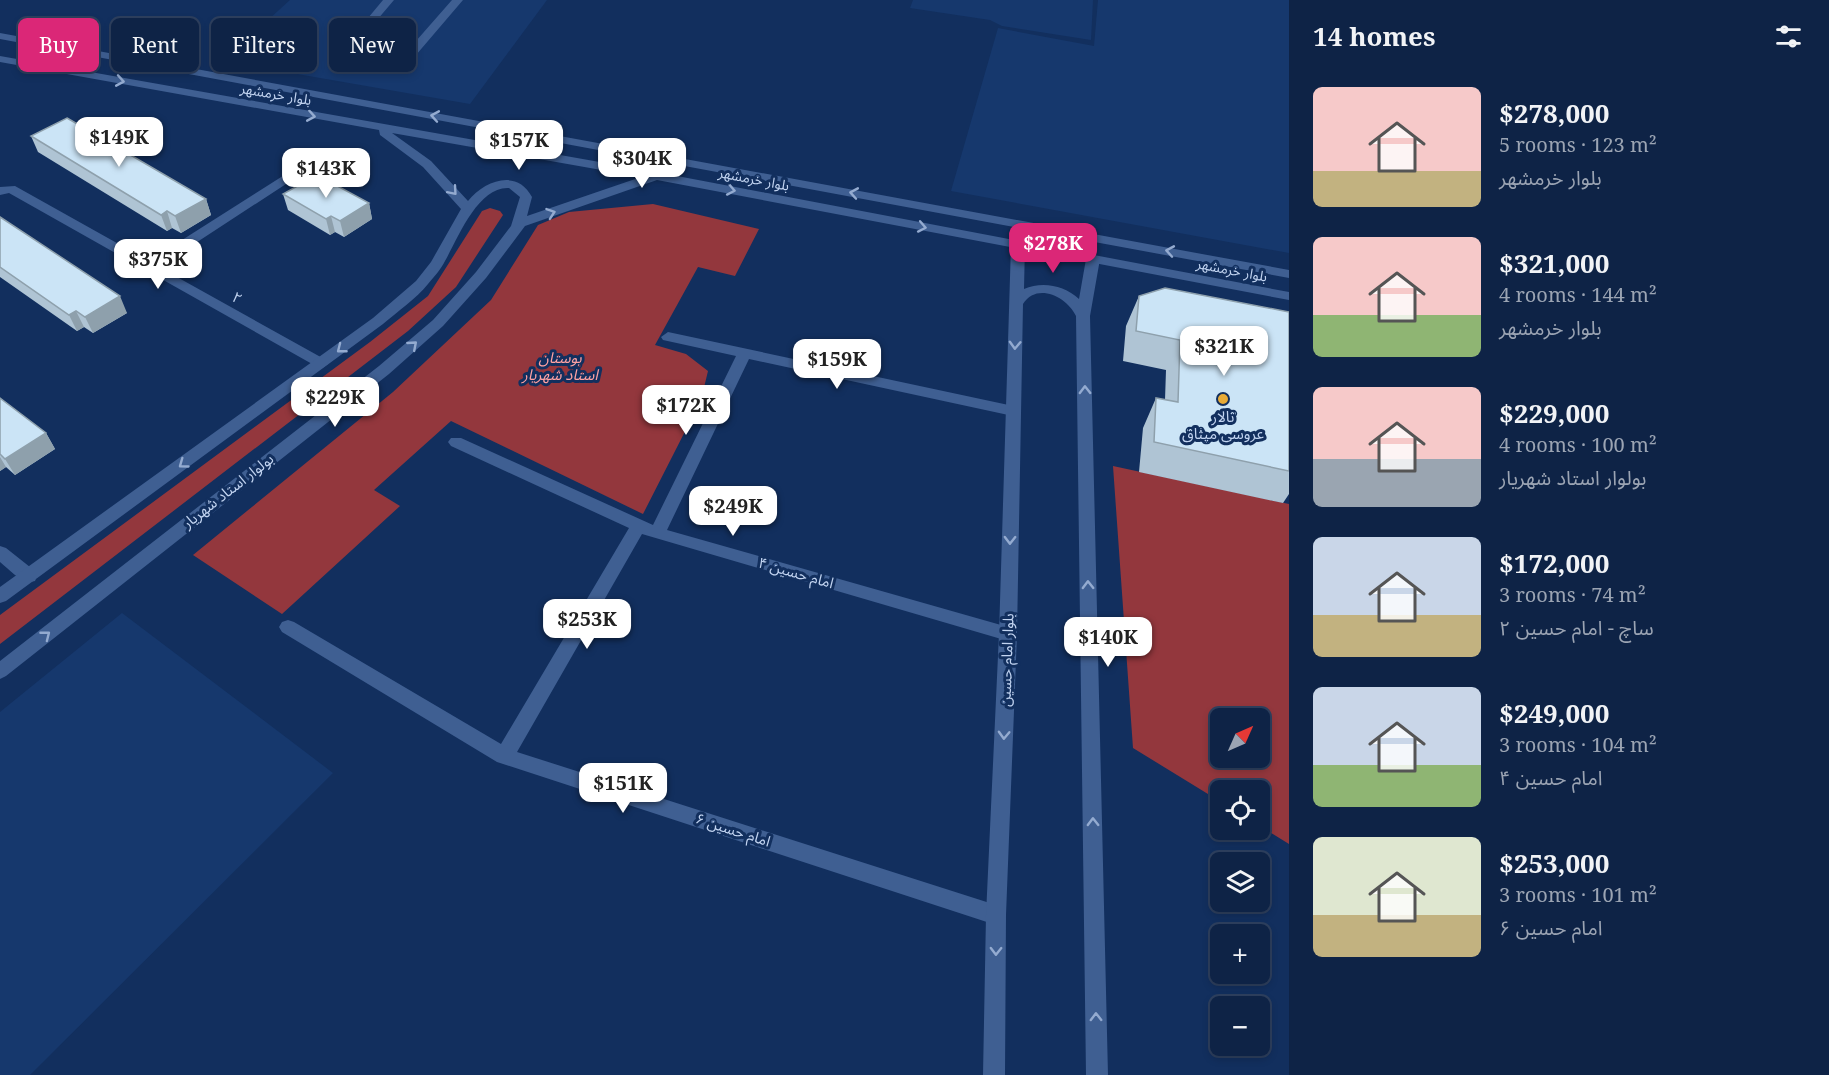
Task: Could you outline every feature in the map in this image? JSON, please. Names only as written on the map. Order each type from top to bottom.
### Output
[{"type":"street","points":[[389,0],[353,42],[412,53],[458,0]]},
{"type":"street","name":"بلوار خرمشهر","points":[[0,36],[111,56]]},
{"type":"street","name":"بلوار خرمشهر","points":[[0,59],[656,176],[1289,296]]},
{"type":"street","points":[[177,91],[198,72]]},
{"type":"street","name":"بلوار خرمشهر","points":[[198,72],[1289,273]]},
{"type":"street","points":[[376,127],[399,141],[428,164],[468,208]]},
{"type":"street","points":[[150,267],[308,164]]},
{"type":"street","name":"بولوار استاد شهریار","points":[[0,671],[392,363],[438,323],[481,275],[520,224],[656,176]]},
{"type":"street","points":[[0,596],[321,364],[421,284],[437,264],[468,208],[487,188],[495,185],[519,187],[526,197],[517,228]]},
{"type":"street","name":"۲","points":[[6,190],[150,267],[321,364]]},
{"type":"street","name":"بلوار امام حسین","points":[[994,1075],[996,915],[1008,634],[1018,245]]},
{"type":"street","points":[[1093,259],[1083,316],[1097,1075]]},
{"type":"street","points":[[1016,305],[1019,298],[1027,292],[1051,290],[1074,299],[1081,307],[1083,316]]},
{"type":"street","points":[[669,337],[1013,411]]},
{"type":"street","points":[[657,534],[745,353]]},
{"type":"street","name":"امام حسین ۴","points":[[456,442],[657,534],[1008,634]]},
{"type":"street","points":[[504,756],[639,525]]},
{"type":"street","points":[[0,553],[29,576]]},
{"type":"street","name":"امام حسین ۶","points":[[288,627],[504,756],[996,915]]},
{"type":"shaded area","points":[[290,0],[547,0],[470,104],[286,72],[317,72],[317,18],[270,18]]},
{"type":"shaded area","points":[[913,0],[1093,0],[1091,40],[1002,26],[990,20],[910,8]]},
{"type":"shaded area","points":[[1098,0],[1289,0],[1289,253],[951,191],[998,28],[1094,46]]},
{"type":"shaded area","points":[[122,613],[333,773],[30,1075],[0,1075],[0,712]]},
{"type":"green space","name":"بوستان استاد شهریار","points":[[653,204],[759,229],[735,276],[698,267],[655,345],[686,354],[708,371],[701,400],[643,514],[451,421],[374,490],[400,506],[282,614],[193,555],[393,392],[491,300],[538,225],[569,212]]},
{"type":"green space","points":[[490,208],[500,211],[503,215],[456,287],[408,331],[0,644],[0,615],[370,342],[428,296],[482,211]]},
{"type":"green space","points":[[1113,466],[1289,504],[1289,844],[1270,832],[1270,780],[1210,780],[1210,795],[1133,748]]},
{"type":"building","points":[[67,118],[206,199],[175,216],[167,211],[161,215],[31,136]]},
{"type":"building","points":[[317,175],[369,203],[340,221],[331,216],[326,219],[283,194]]},
{"type":"building","points":[[0,217],[120,296],[85,317],[76,311],[69,315],[0,267]]},
{"type":"building","name":"تالار عروسی میثاق","points":[[1165,288],[1289,312],[1289,471],[1154,442],[1156,398],[1178,402],[1180,340],[1136,331],[1139,296]]},
{"type":"building","points":[[0,398],[46,433],[5,459],[0,454]]},
{"type":"place","name":"تالار عروسی میثاق","points":[[1223,399]]}]
